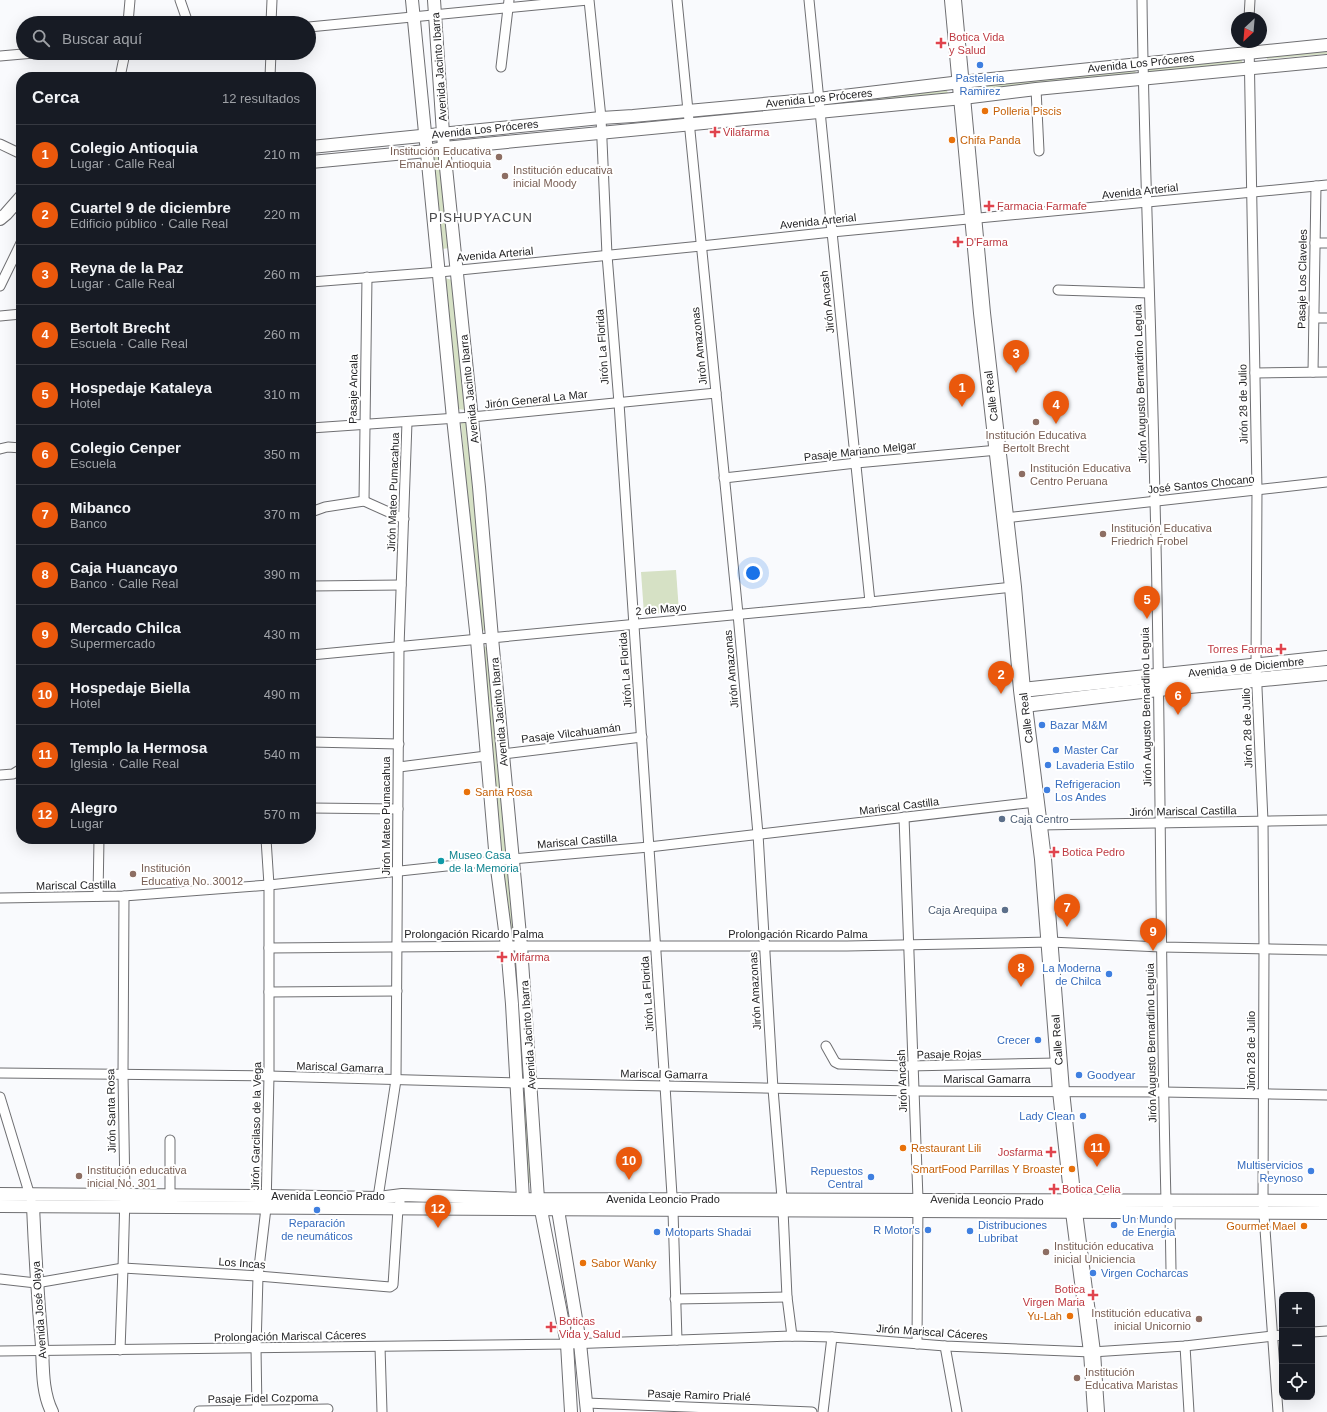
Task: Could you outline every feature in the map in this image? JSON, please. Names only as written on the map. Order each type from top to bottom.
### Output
[{"type":"highway","name":"Calle Real","points":[[953,0],[982,320],[1013,587],[1023,697],[1039,825],[1050,942],[1058,1063],[1073,1206],[1092,1352],[1096,1412]]},
{"type":"main road","name":"Avenida 9 de Diciembre","points":[[1257,673],[1327,658]]},
{"type":"main road","name":"Avenida 9 de Diciembre","points":[[1023,697],[1257,673],[1327,673]]},
{"type":"street","points":[[129,16],[130,0]]},
{"type":"street","points":[[180,0],[186,16]]},
{"type":"street","points":[[271,16],[272,0]]},
{"type":"street","name":"Avenida Jacinto Ibarra","points":[[412,0],[426,150],[440,272],[453,418],[477,640],[496,861],[507,946],[517,1083],[523,1199]]},
{"type":"street","name":"Avenida Jacinto Ibarra","points":[[434,0],[444,148],[487,566],[492,638],[521,946],[540,1204],[566,1344],[571,1412]]},
{"type":"street","points":[[316,26],[436,15],[509,4],[588,0]]},
{"type":"street","name":"Jirón La Florida","points":[[588,0],[601,118],[607,255],[619,403],[656,946],[672,1205],[676,1340]]},
{"type":"street","name":"Jirón Amazonas","points":[[677,0],[738,614],[758,834],[787,1297],[792,1336]]},
{"type":"street","name":"Jirón Ancash","points":[[809,0],[870,602]]},
{"type":"street","name":"Jirón Augusto Bernardino Leguia","points":[[1142,0],[1146,203],[1155,502],[1163,1092],[1166,1201],[1170,1213],[1171,1270]]},
{"type":"street","points":[[1249,12],[1250,0]]},
{"type":"street","points":[[501,67],[509,4]]},
{"type":"street","name":"Avenida Los Próceres","points":[[1267,47],[1327,45]]},
{"type":"street","name":"Avenida Los Próceres","points":[[316,147],[601,118],[818,99],[1143,63],[1242,48]]},
{"type":"street","name":"Jirón 28 de Julio","points":[[1249,48],[1257,490],[1257,673],[1263,821],[1263,1207],[1277,1335],[1278,1412]]},
{"type":"street","points":[[0,56],[16,55]]},
{"type":"street","points":[[121,72],[124,60]]},
{"type":"street","points":[[270,72],[271,60]]},
{"type":"street","name":"Avenida Los Próceres","points":[[316,161],[1327,61]]},
{"type":"street","points":[[1036,89],[1038,151]]},
{"type":"street","points":[[0,144],[16,152]]},
{"type":"street","name":"Avenida Arterial","points":[[316,282],[440,272],[457,269],[832,232],[1327,185]]},
{"type":"street","name":"Pasaje Los Claveles","points":[[1313,372],[1316,186]]},
{"type":"street","points":[[0,219],[16,203]]},
{"type":"street","points":[[1315,243],[1327,243]]},
{"type":"street","points":[[0,286],[16,253]]},
{"type":"street","name":"Pasaje Ancala","points":[[364,500],[367,277]]},
{"type":"street","points":[[1058,290],[1149,293]]},
{"type":"street","points":[[0,316],[16,314]]},
{"type":"street","points":[[1314,318],[1327,318]]},
{"type":"street","points":[[1255,373],[1327,372]]},
{"type":"street","name":"Jirón General La Mar","points":[[316,428],[472,417],[716,393]]},
{"type":"street","name":"Jirón Mateo Pumacahua","points":[[377,1204],[396,1080],[399,647],[408,422]]},
{"type":"street","points":[[0,449],[8,447],[16,448]]},
{"type":"street","name":"Pasaje Mariano Melgar","points":[[724,478],[856,462],[998,450]]},
{"type":"street","name":"José Santos Chocano","points":[[1005,518],[1327,482]]},
{"type":"street","points":[[316,510],[325,507],[364,500],[404,520]]},
{"type":"street","points":[[469,566],[487,566]]},
{"type":"street","points":[[316,586],[401,585]]},
{"type":"street","name":"2 de Mayo","points":[[316,655],[1013,587]]},
{"type":"street","name":"Pasaje Vilcahuamán","points":[[503,754],[642,737]]},
{"type":"street","points":[[316,742],[399,744]]},
{"type":"street","points":[[399,767],[486,756]]},
{"type":"street","points":[[0,775],[13,774],[16,772]]},
{"type":"street","name":"Mariscal Castilla","points":[[0,898],[124,896],[269,885],[512,859],[649,847],[1036,802]]},
{"type":"street","points":[[316,808],[398,809]]},
{"type":"street","name":"Jirón Ancash","points":[[904,817],[918,1205],[917,1344]]},
{"type":"street","name":"Jirón Mariscal Castilla","points":[[1039,825],[1327,820]]},
{"type":"street","points":[[98,896],[99,844]]},
{"type":"street","name":"Jirón Garcilaso de la Vega","points":[[257,1411],[256,1348],[258,1276],[267,1202],[269,1076],[269,885],[266,844]]},
{"type":"street","name":"Jirón Santa Rosa","points":[[120,1350],[124,1201],[124,896]]},
{"type":"street","name":"Prolongación Ricardo Palma","points":[[269,948],[847,946],[1050,942],[1161,947],[1327,950]]},
{"type":"street","points":[[269,992],[397,991]]},
{"type":"street","name":"Pasaje Rojas","points":[[826,1046],[835,1062],[839,1064],[914,1066],[1058,1063]]},
{"type":"street","name":"Mariscal Gamarra","points":[[0,1073],[269,1076],[517,1083],[915,1091],[1061,1091],[1327,1095]]},
{"type":"street","points":[[0,1097],[31,1200]]},
{"type":"street","points":[[170,1140],[170,1196]]},
{"type":"street","name":"Avenida Leoncio Prado","points":[[0,1194],[31,1200],[377,1204],[398,1209],[540,1204],[1073,1206],[1166,1201],[1263,1207],[1327,1213]]},
{"type":"street","name":"Avenida Leoncio Prado","points":[[377,1204],[402,1195],[523,1199]]},
{"type":"street","name":"Los Incas","points":[[0,1279],[36,1283],[123,1268],[258,1276],[390,1287],[393,1285],[398,1209],[402,1195]]},
{"type":"street","name":"Avenida Leoncio Prado","points":[[124,1201],[170,1196],[267,1202]]},
{"type":"street","points":[[523,1199],[540,1204]]},
{"type":"street","name":"Avenida Leoncio Prado","points":[[0,1206],[31,1200]]},
{"type":"street","name":"Avenida José Olaya","points":[[31,1200],[36,1283],[47,1402],[52,1412]]},
{"type":"street","name":"Avenida Leoncio Prado","points":[[1073,1206],[1170,1213],[1327,1202]]},
{"type":"street","name":"Avenida Leoncio Prado","points":[[540,1204],[558,1210],[672,1205]]},
{"type":"street","points":[[558,1210],[580,1343],[586,1407]]},
{"type":"street","points":[[675,1298],[787,1297]]},
{"type":"street","points":[[1315,1332],[1327,1331]]},
{"type":"street","name":"Jirón Mariscal Cáceres","points":[[580,1343],[792,1336],[945,1346],[1092,1352],[1185,1346],[1277,1335]]},
{"type":"street","points":[[823,1412],[832,1338]]},
{"type":"street","name":"Prolongación Mariscal Cáceres","points":[[0,1351],[380,1347],[580,1343]]},
{"type":"street","points":[[945,1346],[957,1412]]},
{"type":"street","points":[[1185,1346],[1189,1412]]},
{"type":"street","points":[[380,1347],[382,1412]]},
{"type":"street","name":"Pasaje Ramiro Prialé","points":[[586,1407],[812,1412]]},
{"type":"street","name":"Pasaje Fidel Cozpoma","points":[[199,1411],[328,1409]]},
{"type":"green space","points":[[1327,50],[1327,54],[1267,59],[1267,56]]},
{"type":"green space","points":[[1241,59],[1243,63],[1148,72],[1147,69]]},
{"type":"green space","points":[[1135,70],[1136,74],[972,91],[970,87]]},
{"type":"green space","points":[[946,89],[948,93],[829,106],[825,102]]},
{"type":"green space","points":[[435,156],[439,156],[449,248],[442,249],[433,159]]},
{"type":"green space","points":[[445,278],[452,280],[466,410],[457,409]]},
{"type":"green space","points":[[461,423],[468,423],[488,631],[479,630]]},
{"type":"green space","points":[[676,570],[679,612],[644,614],[641,572]]},
{"type":"green space","points":[[482,645],[488,648],[509,850],[502,852]]},
{"type":"green space","points":[[507,867],[514,897],[518,940],[511,940],[502,868]]},
{"type":"green space","points":[[517,953],[527,1064],[521,1074],[511,954]]},
{"type":"green space","points":[[529,1092],[532,1182],[526,1184],[522,1093]]},
{"type":"place","name":"Botica Vida y Salud","points":[[941,43]]},
{"type":"place","name":"Pasteleria Ramirez","points":[[980,65]]},
{"type":"place","name":"Polleria Piscis","points":[[985,111]]},
{"type":"place","name":"Vilafarma","points":[[715,132]]},
{"type":"place","name":"Chifa Panda","points":[[952,140]]},
{"type":"place","name":"Institución Educativa Emanuel Antioquia","points":[[499,157]]},
{"type":"place","name":"Institución educativa inicial Moody","points":[[505,176]]},
{"type":"place","name":"Farmacia Farmafe","points":[[989,206]]},
{"type":"place","name":"D'Farma","points":[[958,242]]},
{"type":"place","name":"Reyna de la Paz","points":[[1016,373]]},
{"type":"place","name":"Colegio Antioquia","points":[[962,407]]},
{"type":"place","name":"Institución Educativa Bertolt Brecht","points":[[1036,422]]},
{"type":"place","name":"Bertolt Brecht","points":[[1056,424]]},
{"type":"place","name":"Institución Educativa Centro Peruana","points":[[1022,474]]},
{"type":"place","name":"Institución Educativa Friedrich Frobel","points":[[1103,534]]},
{"type":"place","name":"Hospedaje Kataleya","points":[[1147,619]]},
{"type":"place","name":"Torres Farma","points":[[1281,649]]},
{"type":"place","name":"Cuartel 9 de diciembre","points":[[1001,694]]},
{"type":"place","name":"Colegio Cenper","points":[[1178,715]]},
{"type":"place","name":"Bazar M&M","points":[[1042,725]]},
{"type":"place","name":"Master Car","points":[[1056,750]]},
{"type":"place","name":"Lavaderia Estilo","points":[[1048,765]]},
{"type":"place","name":"Refrigeracion Los Andes","points":[[1047,790]]},
{"type":"place","name":"Santa Rosa","points":[[467,792]]},
{"type":"place","name":"Caja Centro","points":[[1002,819]]},
{"type":"place","name":"Botica Pedro","points":[[1054,852]]},
{"type":"place","name":"Museo Casa de la Memoria","points":[[441,861]]},
{"type":"place","name":"Institución Educativa No. 30012","points":[[133,874]]},
{"type":"place","name":"Caja Arequipa","points":[[1005,910]]},
{"type":"place","name":"Mibanco","points":[[1067,927]]},
{"type":"place","name":"Mercado Chilca","points":[[1153,951]]},
{"type":"place","name":"Mifarma","points":[[502,957]]},
{"type":"place","name":"La Moderna de Chilca","points":[[1109,974]]},
{"type":"place","name":"Caja Huancayo","points":[[1021,987]]},
{"type":"place","name":"Crecer","points":[[1038,1040]]},
{"type":"place","name":"Goodyear","points":[[1079,1075]]},
{"type":"place","name":"Lady Clean","points":[[1083,1116]]},
{"type":"place","name":"Restaurant Lili","points":[[903,1148]]},
{"type":"place","name":"Josfarma","points":[[1051,1152]]},
{"type":"place","name":"Templo la Hermosa","points":[[1097,1167]]},
{"type":"place","name":"SmartFood Parrillas Y Broaster","points":[[1072,1169]]},
{"type":"place","name":"Multiservicios Reynoso","points":[[1311,1171]]},
{"type":"place","name":"Institución educativa inicial No. 301","points":[[79,1176]]},
{"type":"place","name":"Repuestos Central","points":[[871,1177]]},
{"type":"place","name":"Hospedaje Biella","points":[[629,1180]]},
{"type":"place","name":"Botica Celia","points":[[1054,1189]]},
{"type":"place","name":"Reparación de neumáticos","points":[[317,1210]]},
{"type":"place","name":"Un Mundo de Energia","points":[[1114,1225]]},
{"type":"place","name":"Gourmet Mael","points":[[1304,1226]]},
{"type":"place","name":"Alegro","points":[[438,1228]]},
{"type":"place","name":"R Motor's","points":[[928,1230]]},
{"type":"place","name":"Distribuciones Lubribat","points":[[970,1231]]},
{"type":"place","name":"Motoparts Shadai","points":[[657,1232]]},
{"type":"place","name":"Institución educativa inicial Uniciencia","points":[[1046,1252]]},
{"type":"place","name":"Sabor Wanky","points":[[583,1263]]},
{"type":"place","name":"Virgen Cocharcas","points":[[1093,1273]]},
{"type":"place","name":"Botica Virgen Maria","points":[[1093,1295]]},
{"type":"place","name":"Yu-Lah","points":[[1070,1316]]},
{"type":"place","name":"Institución educativa inicial Unicornio","points":[[1199,1319]]},
{"type":"place","name":"Boticas Vida y Salud","points":[[551,1327]]},
{"type":"place","name":"Institución Educativa Maristas","points":[[1077,1378]]},
{"type":"district","name":"PISHUPYACUN","points":[[481,217]]}]
